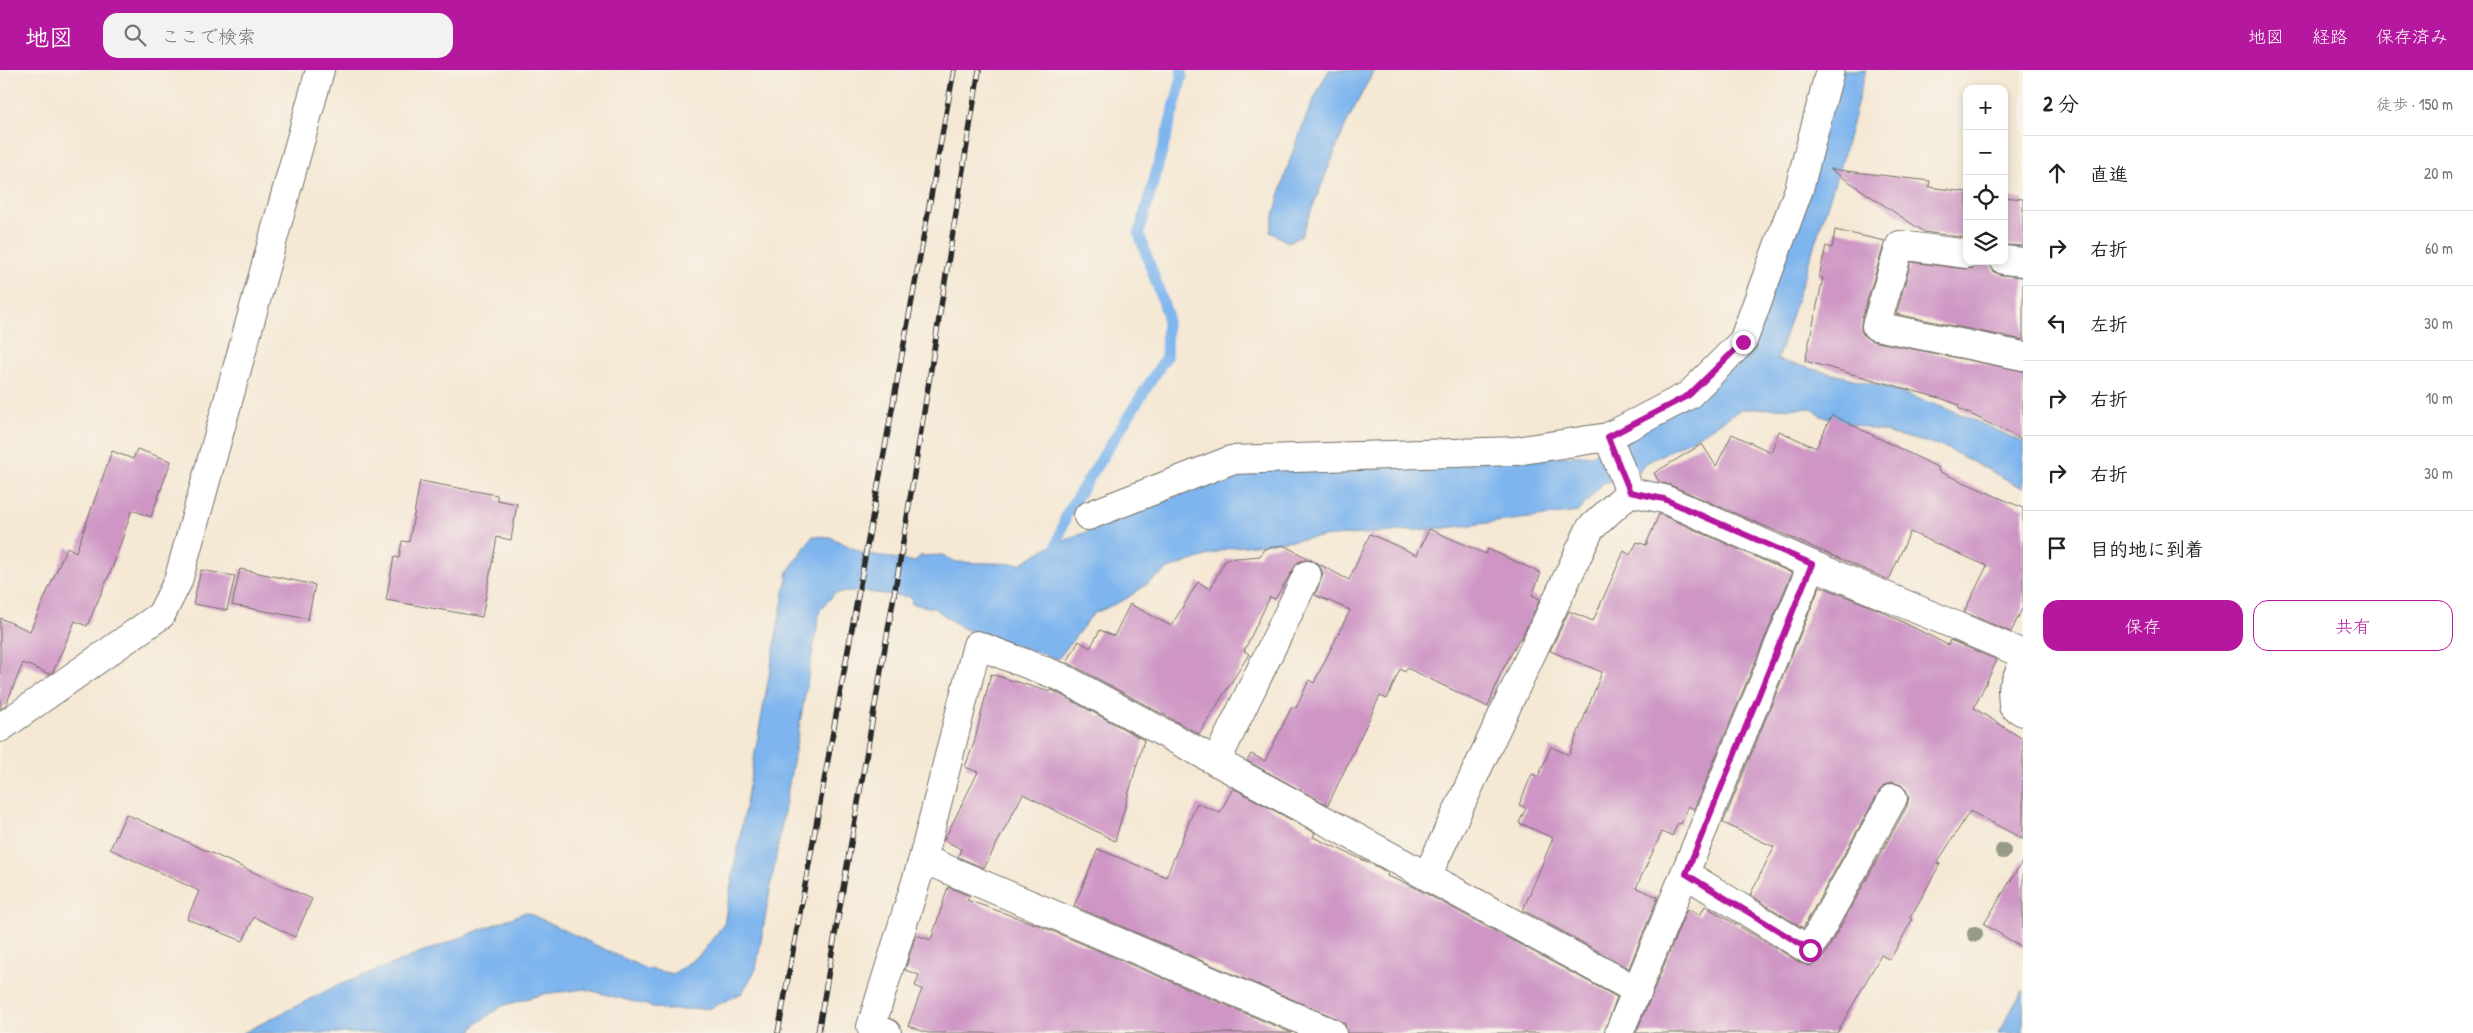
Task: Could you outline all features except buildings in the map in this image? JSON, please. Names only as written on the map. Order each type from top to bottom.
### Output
[{"type":"street","points":[[0,728],[161,616],[178,581],[320,70]]},
{"type":"street","points":[[1088,516],[1231,460],[1516,451],[1610,442],[1689,395],[1743,342],[1799,189],[1830,70]]},
{"type":"street","points":[[1963,253],[1900,245],[1876,326],[2023,356]]},
{"type":"street","points":[[2008,260],[2023,262]]},
{"type":"street","points":[[1610,442],[1630,492]]},
{"type":"street","points":[[1630,492],[1664,499],[2023,654]]},
{"type":"street","points":[[1427,876],[1590,529],[1630,492]]},
{"type":"street","points":[[1619,1033],[1638,991],[1812,564]]},
{"type":"street","points":[[1216,762],[1307,575]]},
{"type":"street","points":[[876,1031],[923,859],[977,645],[1061,677],[1638,991]]},
{"type":"street","points":[[2023,663],[2012,690],[2013,706],[2023,712]]},
{"type":"street","points":[[1686,874],[1810,950],[1893,798]]},
{"type":"street","points":[[923,859],[1332,1033]]},
{"type":"water","points":[[1329,70],[1374,70],[1346,124],[1301,236],[1288,242],[1270,232],[1281,190],[1301,129]]},
{"type":"water","points":[[1840,70],[1866,70],[1843,157],[1777,360],[1885,387],[1956,412],[2023,442],[2023,488],[1944,447],[1821,416],[1811,408],[1741,409],[1702,434],[1644,464],[1637,474],[1603,483],[1578,512],[1446,528],[1320,537],[1229,548],[1168,569],[1126,599],[1093,614],[1058,659],[962,628],[934,608],[912,604],[911,597],[857,591],[835,593],[820,610],[756,969],[742,993],[711,1008],[665,1010],[585,989],[543,994],[502,1006],[476,1024],[470,1033],[243,1033],[334,987],[526,912],[644,968],[673,974],[700,955],[724,924],[788,571],[813,536],[830,537],[863,553],[915,562],[920,556],[943,555],[956,562],[1020,564],[1046,548],[1225,477],[1290,466],[1445,463],[1591,455],[1625,440],[1743,357]]},
{"type":"water","points":[[2023,990],[2023,1033],[1998,1033]]},
{"type":"waterway","points":[[1053,556],[1067,513],[1166,357],[1167,313],[1139,234],[1182,77],[1181,70]]},
{"type":"railway","points":[[778,1033],[954,70]]},
{"type":"railway","points":[[818,1033],[901,555],[979,70]]},
{"type":"route","points":[[1743,342],[1689,395],[1608,437],[1630,492],[1664,499],[1812,564],[1686,874],[1810,950]]}]
